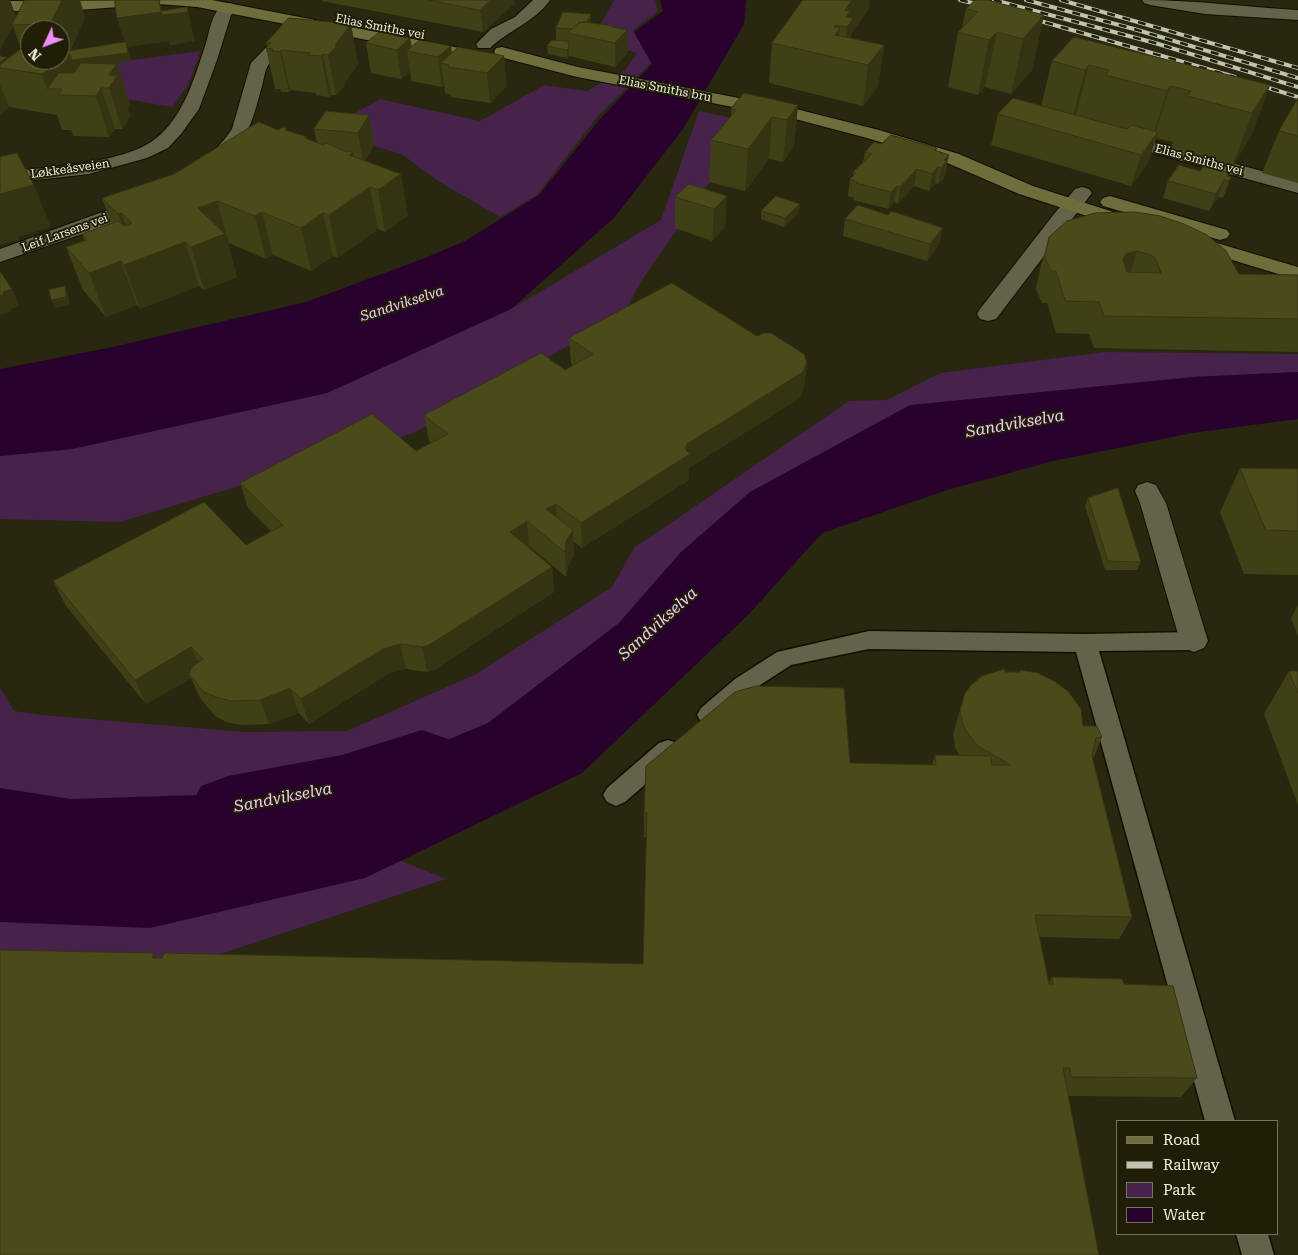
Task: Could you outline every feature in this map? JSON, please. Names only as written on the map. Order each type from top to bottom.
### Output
[{"type":"main road","points":[[0,6],[54,2],[66,6],[141,0],[234,4]]},
{"type":"main road","name":"Elias Smiths vei","points":[[234,4],[281,8],[488,50],[532,67],[577,72]]},
{"type":"main road","name":"Elias Smiths vei","points":[[234,4],[265,15],[307,23],[488,50]]},
{"type":"main road","name":"Elias Smiths bru","points":[[577,72],[753,106],[843,126],[952,158],[1026,190],[1077,199]]},
{"type":"main road","points":[[1077,199],[1298,257]]},
{"type":"main road","points":[[1077,199],[1298,274]]},
{"type":"street","points":[[488,50],[513,35],[521,20],[542,0]]},
{"type":"street","points":[[1150,0],[1205,9],[1298,15]]},
{"type":"street","name":"Løkkeåsveien","points":[[0,178],[89,168],[140,154],[161,144],[175,130],[190,109],[209,60],[224,13],[234,4]]},
{"type":"street","points":[[1266,12],[1298,6]]},
{"type":"street","points":[[197,175],[231,144],[241,129],[260,63],[280,43],[307,23]]},
{"type":"street","name":"Elias Smiths vei","points":[[1098,132],[1298,187]]},
{"type":"street","name":"Leif Larsens vei","points":[[0,256],[90,224],[162,195]]},
{"type":"street","points":[[988,314],[1077,199]]},
{"type":"street","points":[[1150,497],[1194,640]]},
{"type":"lane","points":[[616,795],[743,685],[785,658],[869,640],[1085,642],[1194,640]]},
{"type":"lane","points":[[1085,642],[1220,1120]]},
{"type":"lane","points":[[1252,1235],[1258,1255]]},
{"type":"green space","points":[[614,0],[655,0],[658,11],[633,30],[651,63],[597,117],[537,195],[500,217],[438,181],[403,155],[325,130],[380,99],[480,121],[544,85],[587,91],[626,69],[637,53],[592,40]]},
{"type":"green space","points":[[201,51],[188,85],[172,107],[0,77],[54,70],[70,70],[70,68]]},
{"type":"green space","points":[[699,111],[752,122],[642,280],[623,315],[414,433],[120,522],[0,519],[0,456],[72,449],[327,393],[511,309],[661,220]]},
{"type":"green space","points":[[1105,352],[1298,354],[1298,372],[1193,377],[681,552],[619,623],[488,723],[326,791],[261,804],[446,879],[178,968],[0,952],[0,688],[14,711],[43,715],[244,732],[347,731],[476,674],[612,587],[634,548],[849,401],[887,400],[940,373]]},
{"type":"water","points":[[660,0],[746,0],[744,24],[683,129],[614,218],[511,309],[327,393],[72,449],[0,456],[0,369],[108,348],[306,302],[425,258],[465,241],[539,195],[601,118],[652,64],[634,32],[663,11]]},
{"type":"water","points":[[1298,372],[1298,419],[1192,433],[1053,461],[947,490],[822,533],[749,614],[582,773],[365,878],[150,928],[0,922],[0,788],[71,799],[326,791],[488,723],[619,623],[681,552],[750,492],[910,405],[1193,377]]},
{"type":"building","points":[[25,0],[62,0],[52,20],[20,20],[20,25],[12,25]]},
{"type":"building","points":[[115,0],[159,0],[161,11],[187,7],[188,12],[162,15],[161,12],[117,18]]},
{"type":"building","points":[[429,0],[491,0],[480,10]]},
{"type":"building","points":[[803,0],[852,0],[845,10],[850,11],[846,17],[853,18],[847,27],[835,25],[834,27],[840,28],[835,35],[884,45],[868,65],[772,43]]},
{"type":"building","points":[[975,0],[987,0],[1044,15],[1023,39],[997,32],[989,40],[958,32],[978,12],[966,9]]},
{"type":"building","points":[[563,12],[591,14],[587,22],[578,23],[572,29],[556,28]]},
{"type":"building","points":[[289,18],[351,24],[335,45],[337,46],[328,55],[308,55],[310,53],[281,50],[280,52],[266,48],[271,43],[266,43]]},
{"type":"building","points":[[585,22],[627,30],[615,43],[568,33],[578,23]]},
{"type":"building","points":[[380,32],[410,38],[397,50],[366,43]]},
{"type":"building","points":[[1074,37],[1270,85],[1252,113],[1187,96],[1191,91],[1170,86],[1167,91],[1105,75],[1109,70],[1089,65],[1085,70],[1052,61]]},
{"type":"building","points":[[420,40],[451,46],[438,57],[407,51]]},
{"type":"building","points":[[552,40],[568,41],[569,48],[567,50],[547,46]]},
{"type":"building","points":[[126,42],[128,53],[72,60],[70,51]]},
{"type":"building","points":[[459,47],[504,56],[487,73],[448,67],[449,65],[441,63]]},
{"type":"building","points":[[20,50],[20,70],[47,70],[42,74],[0,68],[0,65]]},
{"type":"building","points":[[0,56],[7,57],[0,62]]},
{"type":"building","points":[[81,63],[117,64],[109,75],[117,76],[109,88],[101,88],[96,96],[58,95],[62,89],[47,89],[59,73],[74,73]]},
{"type":"building","points":[[744,93],[798,105],[787,120],[772,117],[748,149],[711,140],[736,110],[731,109]]},
{"type":"building","points":[[1013,98],[1127,129],[1131,125],[1158,132],[1141,155],[998,114]]},
{"type":"building","points":[[1298,98],[1298,136],[1279,131]]},
{"type":"building","points":[[326,111],[369,115],[358,133],[314,129]]},
{"type":"building","points":[[259,122],[278,130],[283,127],[287,129],[285,130],[308,137],[305,138],[323,145],[326,143],[347,152],[349,151],[353,153],[349,155],[401,174],[378,190],[370,187],[329,215],[323,213],[301,228],[262,212],[255,216],[217,201],[198,208],[225,234],[191,247],[185,242],[124,265],[121,261],[89,273],[66,247],[87,240],[82,234],[118,221],[124,226],[132,223],[122,213],[118,214],[102,198],[174,174]]},
{"type":"building","points":[[891,135],[937,148],[934,150],[949,155],[944,160],[947,161],[932,174],[917,169],[900,187],[897,186],[891,192],[856,183],[850,179],[856,173],[853,172],[872,154],[865,152],[874,142],[881,144]]},
{"type":"building","points":[[17,153],[34,185],[0,194],[0,157]]},
{"type":"building","points":[[1179,165],[1200,171],[1204,166],[1229,173],[1227,176],[1231,177],[1229,181],[1224,180],[1216,194],[1168,181]]},
{"type":"building","points":[[689,184],[727,196],[714,209],[675,197]]},
{"type":"building","points":[[776,196],[800,204],[785,218],[761,211]]},
{"type":"building","points":[[858,205],[888,215],[891,211],[943,228],[930,244],[845,219]]},
{"type":"building","points":[[1135,212],[1160,216],[1184,224],[1207,235],[1226,251],[1239,274],[1298,275],[1298,319],[1104,316],[1099,302],[1065,301],[1056,271],[1051,271],[1045,257],[1049,237],[1067,221],[1095,213]],"holes":[[[1137,251],[1151,255],[1156,259],[1161,273],[1127,272],[1123,259],[1126,254]]]},
{"type":"building","points":[[0,271],[12,289],[3,292],[4,294],[0,296]]},
{"type":"building","points":[[672,283],[757,336],[771,333],[804,354],[807,362],[803,372],[687,444],[685,449],[690,454],[581,523],[556,504],[546,509],[573,530],[566,541],[565,552],[527,521],[510,532],[552,567],[429,645],[422,647],[400,644],[383,649],[301,699],[290,688],[260,700],[231,701],[204,692],[189,674],[191,668],[203,659],[191,647],[135,680],[53,581],[204,502],[246,545],[283,525],[240,483],[372,414],[416,451],[448,434],[424,415],[541,353],[565,370],[593,354],[569,338]]},
{"type":"building","points":[[65,286],[66,297],[51,300],[49,290]]},
{"type":"building","points":[[1240,468],[1298,469],[1298,531],[1266,530]]},
{"type":"building","points":[[1118,488],[1141,562],[1108,561],[1088,498]]},
{"type":"building","points":[[1005,669],[1005,672],[1020,672],[1020,670],[1038,673],[1054,681],[1068,691],[1081,709],[1083,726],[1097,726],[1102,737],[1096,738],[1092,756],[1132,917],[1035,915],[1049,984],[1053,984],[1052,977],[1122,979],[1124,984],[1173,986],[1197,1078],[1071,1077],[1070,1068],[1063,1068],[1099,1255],[0,1255],[0,950],[154,953],[152,958],[162,958],[164,953],[643,964],[647,813],[644,813],[646,766],[735,692],[756,686],[844,688],[850,763],[936,765],[935,755],[990,756],[992,765],[1010,765],[978,746],[962,723],[960,710],[965,693],[971,685],[982,676]]},
{"type":"building","points":[[1289,671],[1298,671],[1298,693]]},
{"type":"waterway","name":"Sandvikselva","points":[[228,809],[342,787],[422,761]]},
{"type":"railway","points":[[960,0],[985,6]]},
{"type":"railway","points":[[994,0],[1155,43],[1298,87]]},
{"type":"railway","points":[[1026,0],[1134,29],[1298,78]]},
{"type":"railway","points":[[1061,0],[1298,68]]},
{"type":"railway","points":[[1030,18],[1235,77]]},
{"type":"railway","points":[[1256,84],[1298,97]]}]
